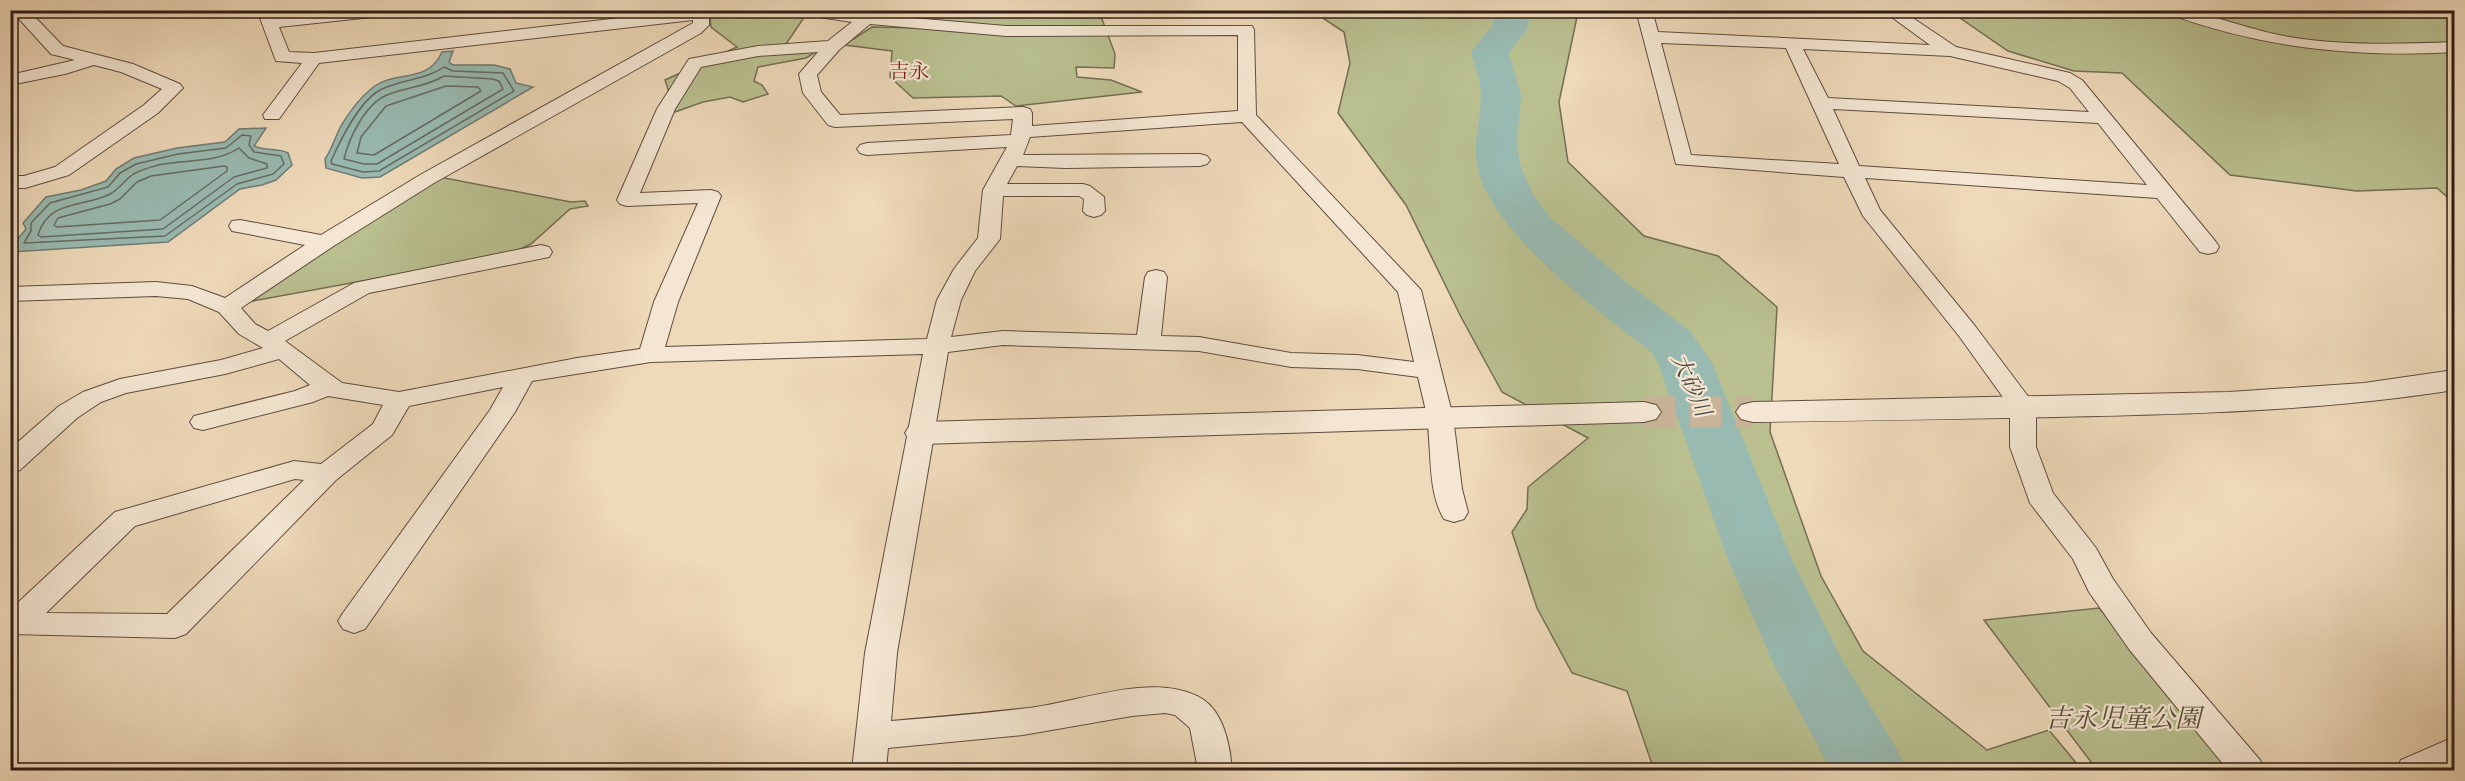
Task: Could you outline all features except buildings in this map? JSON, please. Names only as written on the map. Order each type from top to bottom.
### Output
[{"type":"street","points":[[10,182],[25,182],[62,171],[151,109],[174,88],[127,68],[57,50],[19,10]]},
{"type":"street","points":[[227,307],[324,242],[427,179],[695,29],[701,25],[702,12],[314,58],[282,57],[268,17],[391,10]]},
{"type":"street","points":[[828,10],[825,14],[1006,31],[1246,30]]},
{"type":"street","points":[[1244,10],[1247,116],[1409,290],[1440,417],[1448,489],[1454,512]]},
{"type":"street","points":[[1644,10],[1683,160],[2163,192]]},
{"type":"street","points":[[1890,10],[1950,51]]},
{"type":"street","points":[[2172,10],[2220,27],[2314,45],[2362,49],[2454,47]]},
{"type":"street","points":[[843,142],[835,121],[812,93],[808,74],[833,46],[866,19]]},
{"type":"street","points":[[1650,37],[1950,51],[2064,77],[2076,84],[2208,247]]},
{"type":"street","points":[[1792,44],[1870,212],[1967,331],[2023,407],[2023,447],[2040,496],[2086,555],[2100,584],[2140,641],[2248,771]]},
{"type":"street","points":[[651,355],[666,302],[711,196],[627,200],[666,109],[695,63],[758,51],[833,46]]},
{"type":"street","points":[[272,115],[314,58]]},
{"type":"street","points":[[10,80],[65,69],[93,60]]},
{"type":"street","points":[[1821,103],[2104,118]]},
{"type":"street","points":[[835,121],[1023,113],[1021,136],[1011,160],[993,190],[989,239],[965,269],[949,300],[938,346],[881,653],[869,771]]},
{"type":"street","points":[[867,149],[1247,116]]},
{"type":"street","points":[[1011,160],[1065,162],[1200,160]]},
{"type":"street","points":[[993,190],[1083,190],[1094,197],[1094,211]]},
{"type":"street","points":[[240,226],[324,242]]},
{"type":"street","points":[[10,464],[68,412],[92,397],[120,387],[225,367],[275,346],[362,288],[541,252]]},
{"type":"street","points":[[1148,342],[1156,277]]},
{"type":"street","points":[[10,294],[156,289],[192,293],[227,307],[247,329],[275,346],[334,390],[399,400],[577,365],[651,355],[938,346],[1003,338],[1199,344],[1291,360],[1357,362],[1428,371]]},
{"type":"street","points":[[354,621],[502,412],[522,376]]},
{"type":"street","points":[[1753,412],[2298,399],[2391,391],[2454,380]]},
{"type":"street","points":[[203,422],[304,397],[329,386]]},
{"type":"street","points":[[326,474],[294,470],[125,519],[15,624],[175,626],[326,474],[383,429],[399,400]]},
{"type":"street","points":[[922,433],[1644,412]]},
{"type":"street","points":[[871,736],[1042,719],[1141,702],[1174,700],[1198,713],[1203,720],[1211,734],[1215,771]]},
{"type":"street","points":[[2413,771],[2454,751]]},
{"type":"green space","points":[[727,11],[770,11],[771,17],[805,16],[786,44],[819,50],[806,58],[758,67],[754,81],[762,85],[768,94],[743,102],[730,97],[703,102],[675,112],[665,80],[737,47],[711,27],[710,15]]},
{"type":"green space","points":[[932,11],[1084,11],[1102,19],[1115,54],[1114,68],[1076,67],[1077,77],[1111,80],[1142,92],[1016,106],[1001,96],[913,98],[890,77],[892,51],[844,45],[872,27],[917,28]]},
{"type":"green space","points":[[1312,11],[1576,11],[1577,17],[1559,102],[1568,162],[1644,236],[1718,256],[1777,307],[1770,432],[1821,576],[1863,651],[1987,750],[2049,730],[2082,770],[1654,770],[1627,691],[1572,673],[1537,608],[1512,532],[1527,509],[1528,487],[1588,438],[1502,392],[1461,317],[1406,205],[1338,113],[1350,63],[1344,32]]},
{"type":"green space","points":[[1950,11],[2454,11],[2454,203],[2437,188],[2357,191],[2230,175],[2122,73],[2074,71],[2008,51]]},
{"type":"green space","points":[[439,177],[571,202],[585,201],[588,206],[570,209],[531,244],[510,254],[242,303]]},
{"type":"green space","name":"吉永児童公園","points":[[2099,608],[2237,770],[2097,770],[1984,620]]},
{"type":"water","points":[[453,51],[449,62],[453,65],[494,65],[510,69],[516,83],[533,87],[380,177],[362,178],[326,168],[325,159],[341,126],[354,106],[371,89],[389,79],[428,69],[442,52]]},
{"type":"water","points":[[266,128],[254,146],[288,153],[292,165],[276,180],[240,189],[168,242],[11,252],[11,247],[26,229],[23,223],[46,197],[81,190],[106,181],[116,169],[134,158],[177,148],[225,142],[239,129]]},
{"type":"waterway","name":"大砂川","points":[[1513,10],[1510,28],[1490,52],[1501,95],[1496,145],[1499,167],[1510,193],[1533,227],[1603,289],[1671,342],[1685,363],[1760,560],[1809,665],[1869,770]]},
{"type":"tunnel","points":[[1644,412],[1753,412]]},
{"type":"district","name":"吉永","points":[[909,71]]}]
